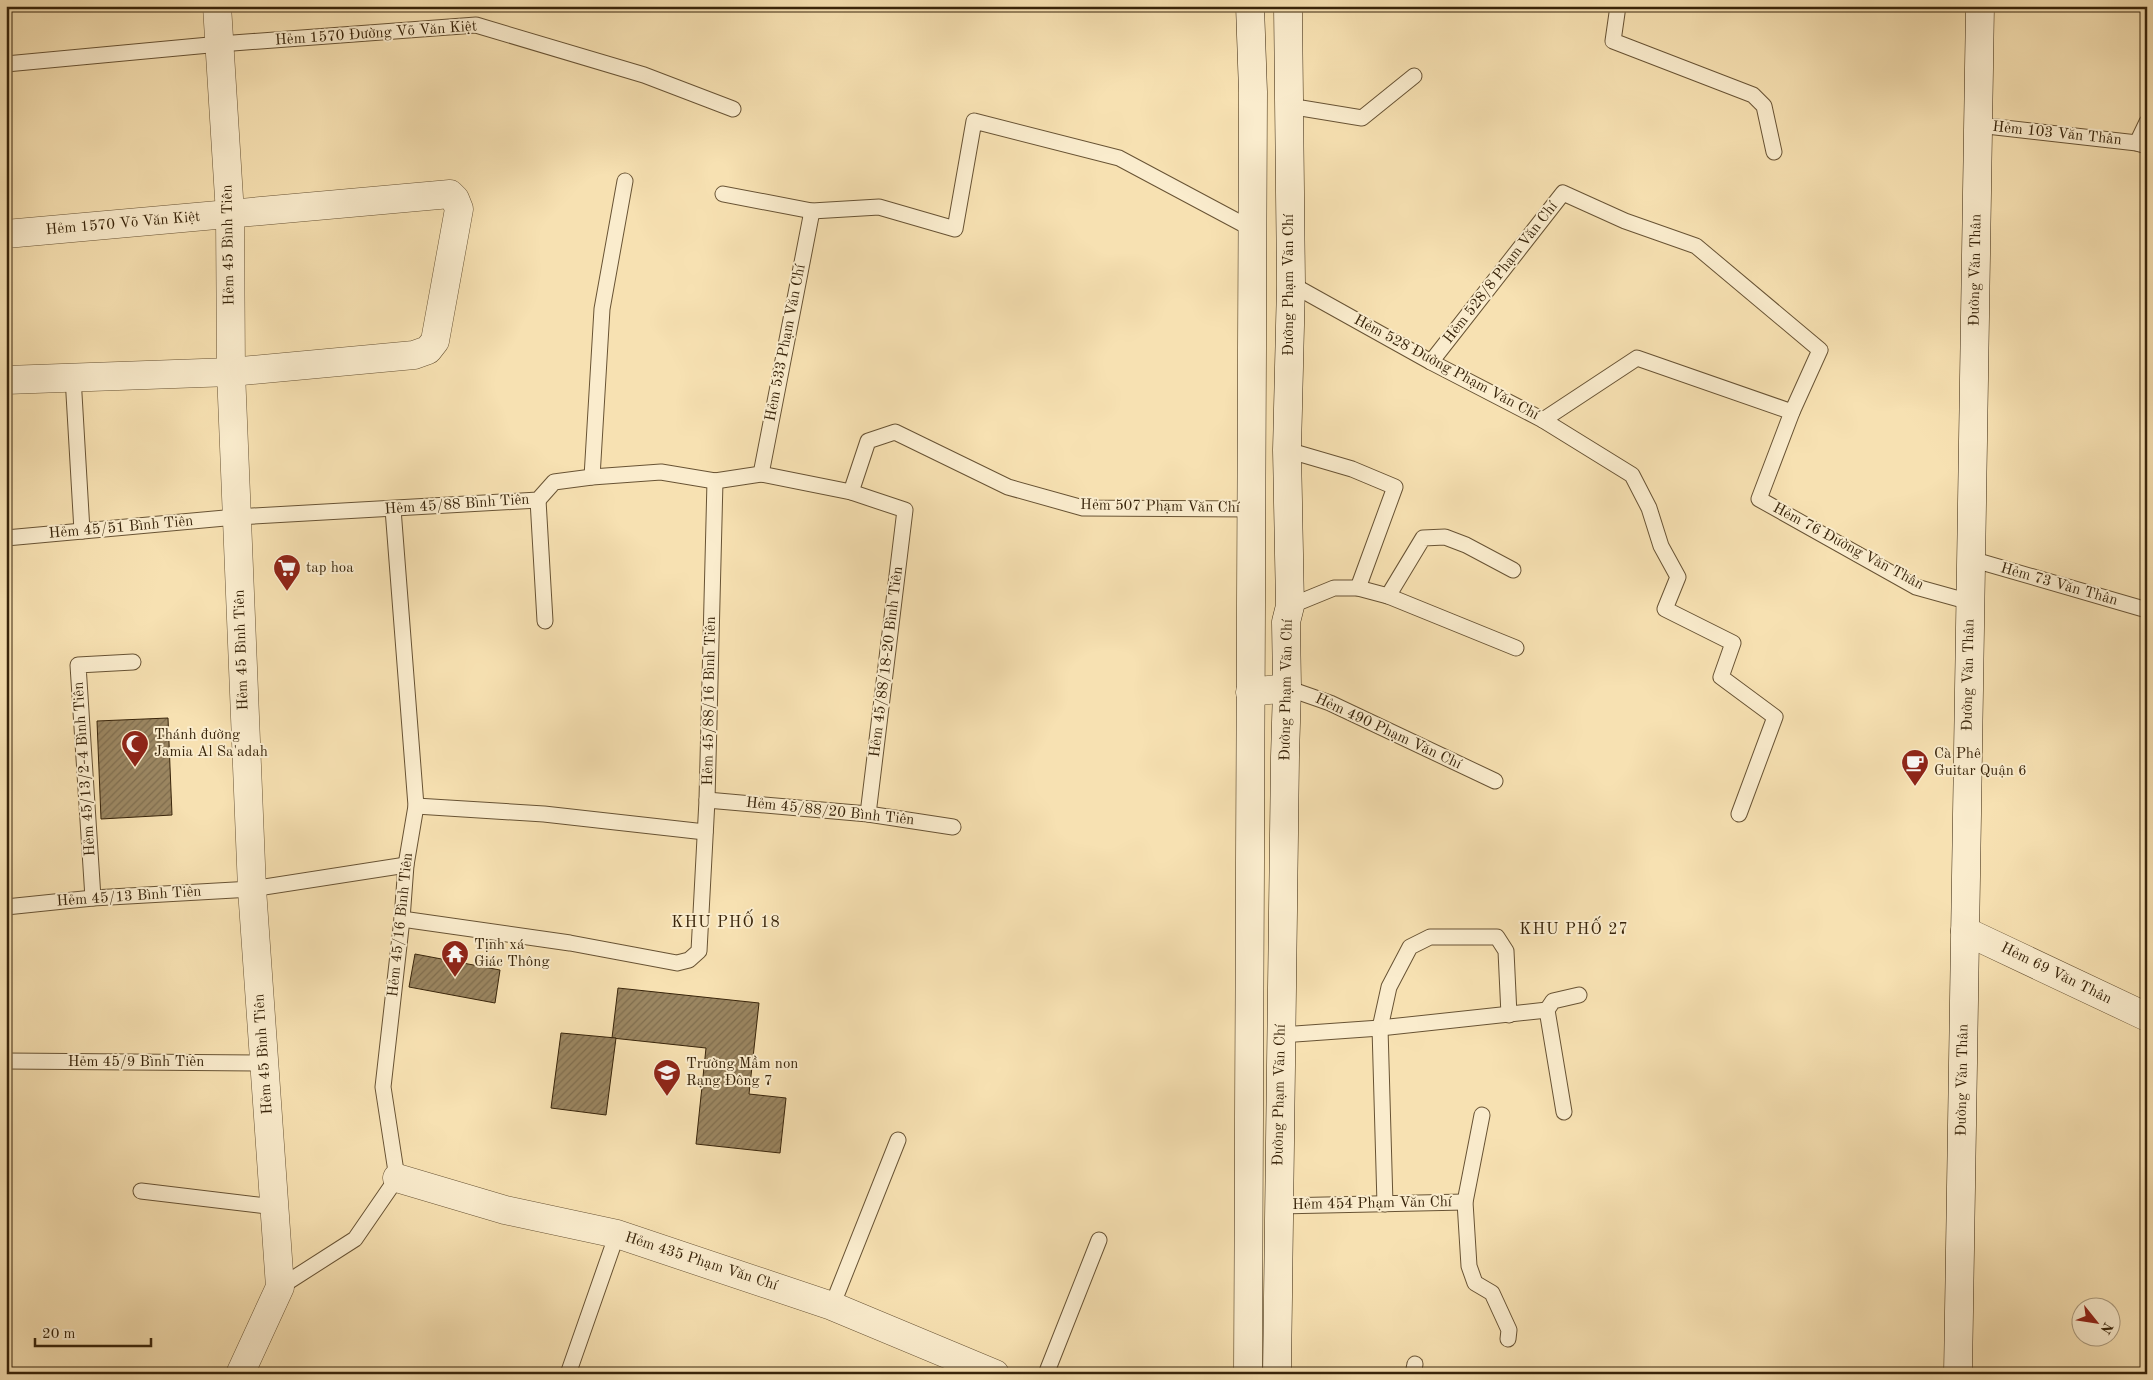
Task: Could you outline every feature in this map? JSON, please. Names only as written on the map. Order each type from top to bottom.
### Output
[{"type":"street","name":"Hẻm 45 Bình Tiên","points":[[216,6],[230,214],[231,372],[252,889],[280,1287],[240,1374]]},
{"type":"street","name":"Đường Phạm Văn Chí","points":[[1248,1374],[1252,509],[1252,59],[1250,6]]},
{"type":"street","name":"Đường Phạm Văn Chí","points":[[1277,1374],[1287,688],[1286,622],[1290,606],[1286,450],[1291,284],[1288,6]]},
{"type":"street","name":"Đường Văn Thân","points":[[1958,1374],[1980,6]]},
{"type":"street","name":"Hẻm 1570 Võ Văn Kiệt","points":[[6,234],[450,194],[455,199],[458,209],[434,341],[428,350],[414,355],[231,372]]},
{"type":"street","points":[[6,380],[231,372]]},
{"type":"street","name":"Hẻm 490 Phạm Văn Chí","points":[[1250,692],[1287,688]]},
{"type":"street","name":"Hẻm 69 Văn Thân","points":[[1966,931],[2147,1018]]},
{"type":"street","name":"Hẻm 435 Phạm Văn Chí","points":[[397,1178],[505,1210],[617,1234],[832,1306],[995,1374]]},
{"type":"lane","points":[[1618,6],[1613,41],[1754,95],[1764,106],[1774,152]]},
{"type":"lane","name":"Hẻm 1570 Đường Võ Văn Kiệt","points":[[6,64],[220,44],[476,24],[644,75],[733,109]]},
{"type":"lane","points":[[1289,106],[1362,118],[1414,76]]},
{"type":"lane","points":[[723,194],[812,211],[880,207],[955,229],[974,121],[1119,158],[1252,229]]},
{"type":"lane","name":"Hẻm 103 Văn Thân","points":[[1978,125],[2142,145],[2147,122]]},
{"type":"lane","points":[[592,476],[602,309],[625,181]]},
{"type":"lane","name":"Hẻm 528/8 Phạm Văn Chí","points":[[1431,362],[1563,193],[1625,221],[1696,246],[1820,350],[1792,412]]},
{"type":"lane","name":"Hẻm 533 Phạm Văn Chí","points":[[761,474],[812,211]]},
{"type":"lane","name":"Hẻm 528 Đường Phạm Văn Chí","points":[[1291,284],[1431,362],[1543,420],[1637,358],[1792,412]]},
{"type":"lane","points":[[73,377],[82,531]]},
{"type":"lane","name":"Hẻm 76 Đường Văn Thân","points":[[1792,412],[1759,499],[1916,587],[1970,602]]},
{"type":"lane","points":[[1543,420],[1632,475],[1649,508],[1661,546],[1678,577],[1665,609],[1733,643],[1721,677],[1775,717],[1739,814]]},
{"type":"lane","name":"Hẻm 507 Phạm Văn Chí","points":[[851,492],[868,441],[895,432],[1008,487],[1083,508],[1252,509]]},
{"type":"lane","points":[[1286,450],[1352,469],[1394,487],[1358,588]]},
{"type":"lane","name":"Hẻm 45/88 Bình Tiên","points":[[236,517],[538,500],[554,482],[592,476],[662,472],[715,481],[761,474],[851,492],[905,510]]},
{"type":"lane","name":"Hẻm 45/88/16 Bình Tiên","points":[[402,918],[570,943],[677,963],[689,960],[699,951],[707,800],[715,481]]},
{"type":"lane","points":[[538,500],[545,621]]},
{"type":"lane","name":"Hẻm 45/16 Bình Tiên","points":[[393,509],[416,806],[406,865],[383,1087],[397,1178]]},
{"type":"lane","name":"Hẻm 45/88/18-20 Bình Tiên","points":[[868,814],[905,510]]},
{"type":"lane","name":"Hẻm 45/51 Bình Tiên","points":[[6,538],[236,517]]},
{"type":"lane","points":[[1388,596],[1423,538],[1445,537],[1466,545],[1513,570]]},
{"type":"lane","name":"Hẻm 73 Văn Thân","points":[[1971,560],[2147,610]]},
{"type":"lane","points":[[1290,606],[1334,588],[1358,588],[1388,596],[1516,648]]},
{"type":"lane","name":"Hẻm 45/13/2-4 Bình Tiên","points":[[93,898],[78,664],[133,662]]},
{"type":"lane","name":"Hẻm 490 Phạm Văn Chí","points":[[1287,688],[1330,703],[1496,781]]},
{"type":"lane","name":"Hẻm 45/88/20 Bình Tiên","points":[[707,800],[868,814],[953,827]]},
{"type":"lane","points":[[416,806],[544,814],[705,832]]},
{"type":"lane","name":"Hẻm 45/13 Bình Tiên","points":[[6,907],[93,898],[252,889],[406,865]]},
{"type":"lane","points":[[1385,1204],[1380,1028],[1389,987],[1410,947],[1430,937],[1497,937],[1506,951],[1509,1015]]},
{"type":"lane","points":[[1564,1112],[1547,1010],[1553,1001],[1579,995]]},
{"type":"lane","points":[[1281,1035],[1380,1028],[1547,1010]]},
{"type":"lane","name":"Hẻm 45/9 Bình Tiên","points":[[6,1061],[265,1062]]},
{"type":"lane","points":[[1482,1115],[1465,1202],[1469,1266],[1474,1283],[1492,1293],[1509,1330],[1508,1339]]},
{"type":"lane","points":[[832,1306],[898,1140]]},
{"type":"lane","points":[[280,1287],[355,1239],[397,1178]]},
{"type":"lane","points":[[141,1191],[275,1207]]},
{"type":"lane","name":"Hẻm 454 Phạm Văn Chí","points":[[1279,1206],[1465,1202]]},
{"type":"lane","points":[[568,1374],[617,1234]]},
{"type":"lane","points":[[1046,1374],[1099,1240]]},
{"type":"building","name":"Thánh đường Jamia Al Sa'adah","points":[[168,718],[172,815],[101,819],[97,721]]},
{"type":"building","name":"Tịnh xá Giác Thông","points":[[415,954],[500,970],[495,1003],[409,987]]},
{"type":"building","points":[[618,988],[759,1003],[749,1094],[786,1098],[780,1153],[696,1144],[706,1048],[612,1038]]},
{"type":"building","points":[[561,1033],[616,1038],[606,1115],[551,1108]]},
{"type":"place","name":"tap hoa","points":[[287,592]]},
{"type":"place","name":"Thánh đường Jamia Al Sa'adah","points":[[135,768]]},
{"type":"place","name":"Cà Phê Guitar Quận 6","points":[[1915,787]]},
{"type":"place","name":"Tịnh xá Giác Thông","points":[[455,978]]},
{"type":"place","name":"Trường Mầm non Rạng Đông 7","points":[[667,1097]]},
{"type":"district","name":"KHU PHỐ 18","points":[[726,923]]},
{"type":"district","name":"KHU PHỐ 27","points":[[1574,930]]}]
